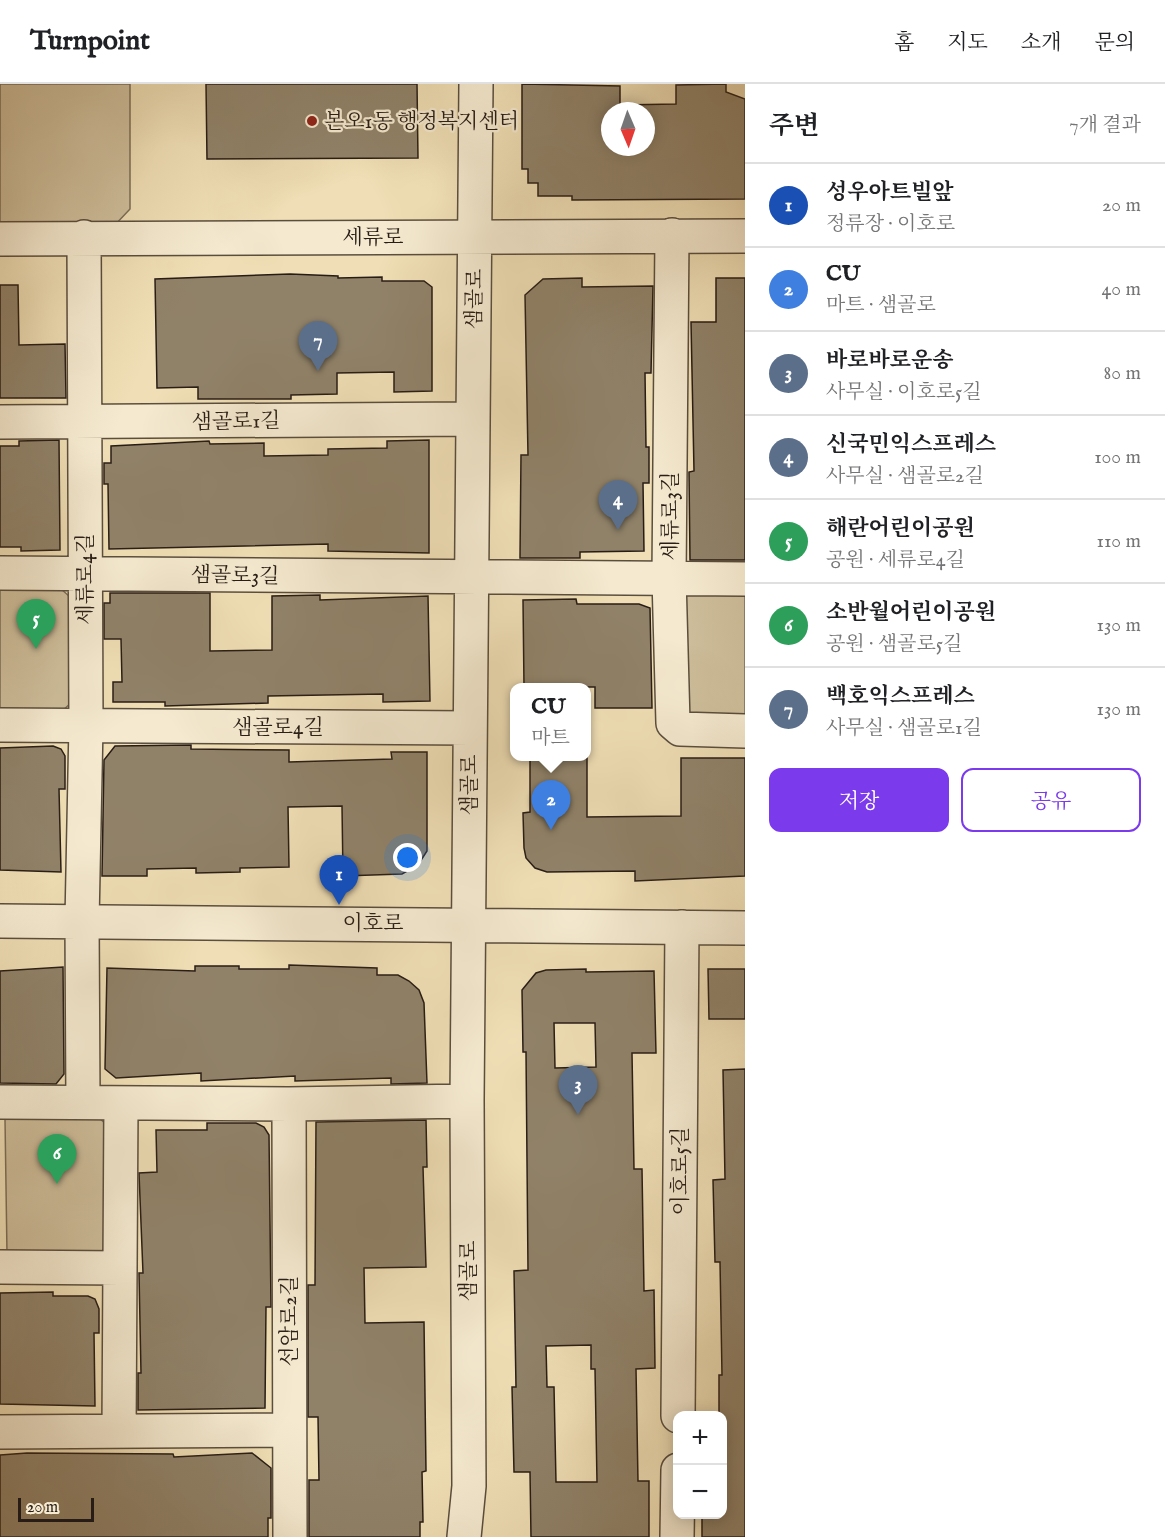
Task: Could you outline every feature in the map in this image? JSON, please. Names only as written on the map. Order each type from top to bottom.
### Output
[{"type":"street","name":"샘골로","points":[[469,1486],[467,1101],[476,84]]},
{"type":"street","name":"세류로3길","points":[[672,235],[669,578],[674,723],[680,729],[745,731]]},
{"type":"street","name":"세류로","points":[[0,239],[745,236]]},
{"type":"street","name":"세류로4길","points":[[83,1102],[82,921],[86,725],[84,237]]},
{"type":"street","name":"샘골로1길","points":[[0,422],[472,419]]},
{"type":"street","name":"샘골로3길","points":[[0,573],[745,579]]},
{"type":"street","name":"샘골로4길","points":[[0,725],[470,728]]},
{"type":"street","name":"이호로","points":[[0,921],[468,923],[745,928]]},
{"type":"street","name":"이호로5길","points":[[678,1411],[682,927]]},
{"type":"street","points":[[0,1102],[289,1104],[467,1101]]},
{"type":"street","points":[[119,1431],[121,1102]]},
{"type":"street","name":"선암로2길","points":[[289,1104],[290,1537]]},
{"type":"street","points":[[0,1267],[120,1268]]},
{"type":"street","points":[[0,1432],[289,1430]]},
{"type":"street","points":[[464,1537],[469,1486]]},
{"type":"street","points":[[469,1486],[488,1537]]},
{"type":"street","points":[[677,1519],[677,1537]]},
{"type":"shaded area","points":[[0,84],[130,84],[130,209],[113,227],[0,228]]},
{"type":"shaded area","points":[[60,588],[70,597],[72,702],[62,711],[0,712],[0,589]]},
{"type":"shaded area","points":[[688,592],[745,592],[745,721],[689,722],[679,601]]},
{"type":"shaded area","points":[[98,1117],[108,1126],[110,1243],[101,1253],[7,1254],[5,1119]]},
{"type":"building","name":"본오1동 행정복지센터","points":[[206,84],[417,84],[418,158],[207,159]]},
{"type":"building","points":[[522,84],[620,86],[620,102],[601,102],[601,156],[655,156],[655,104],[676,104],[676,85],[726,84],[726,92],[745,99],[745,199],[572,200],[572,196],[538,196],[538,183],[528,183],[528,169],[522,169]]},
{"type":"building","points":[[290,274],[338,276],[338,278],[382,277],[382,281],[424,281],[432,287],[432,391],[394,392],[394,372],[337,373],[337,394],[291,395],[291,399],[198,399],[198,387],[157,388],[155,279]]},
{"type":"building","points":[[582,278],[582,287],[653,286],[651,373],[645,373],[649,483],[643,483],[644,551],[580,552],[580,558],[520,558],[521,455],[528,455],[525,295],[543,279]]},
{"type":"building","points":[[716,278],[745,278],[745,560],[690,560],[689,472],[694,471],[691,322],[716,322]]},
{"type":"building","points":[[0,285],[18,285],[19,345],[65,344],[66,398],[0,398]]},
{"type":"building","points":[[59,440],[60,550],[21,551],[21,547],[0,547],[0,446],[19,446],[19,441]]},
{"type":"building","points":[[429,440],[429,553],[328,551],[328,544],[109,549],[108,484],[104,484],[104,463],[111,463],[111,446],[209,441],[210,444],[264,443],[264,456],[328,455],[328,449],[387,448],[387,441]]},
{"type":"building","points":[[110,593],[210,593],[210,651],[272,650],[272,596],[320,595],[320,600],[428,596],[430,701],[383,702],[383,694],[268,696],[268,703],[165,706],[165,702],[113,702],[113,682],[122,682],[121,639],[104,639],[104,603],[110,603]]},
{"type":"building","points":[[576,599],[577,604],[639,604],[650,608],[652,708],[595,708],[595,687],[591,687],[591,683],[524,683],[523,600]]},
{"type":"building","points":[[191,745],[191,749],[289,750],[289,762],[392,759],[391,752],[427,752],[427,851],[418,865],[402,874],[343,876],[342,806],[288,807],[289,867],[240,868],[240,872],[196,873],[196,868],[147,869],[147,876],[102,876],[104,760],[115,746]]},
{"type":"building","points":[[53,746],[61,749],[65,756],[65,789],[59,789],[61,872],[0,870],[0,748]]},
{"type":"building","points":[[681,758],[745,758],[745,876],[635,881],[635,871],[547,872],[535,868],[526,858],[523,813],[530,812],[530,761],[587,761],[587,817],[681,816]]},
{"type":"building","points":[[289,965],[377,968],[377,975],[398,975],[409,981],[419,990],[424,1003],[427,1083],[391,1084],[391,1078],[295,1081],[295,1076],[201,1081],[201,1073],[116,1078],[105,1069],[107,968],[195,971],[195,966],[289,969]]},
{"type":"building","points":[[63,967],[64,1074],[56,1084],[0,1083],[0,971]]},
{"type":"building","points":[[708,969],[745,969],[745,1019],[709,1019]]},
{"type":"building","points":[[546,970],[654,971],[656,1053],[632,1053],[634,1169],[642,1169],[644,1291],[654,1290],[655,1368],[636,1369],[638,1481],[649,1481],[649,1537],[531,1537],[530,1472],[514,1472],[512,1387],[516,1387],[514,1271],[528,1270],[526,1052],[523,1052],[522,990],[536,973]],"holes":[[[554,1023],[595,1023],[596,1067],[555,1068]],[[591,1345],[591,1369],[595,1369],[597,1482],[556,1482],[554,1387],[547,1387],[546,1346]]]},
{"type":"building","points":[[745,1069],[745,1537],[702,1537],[702,1519],[727,1519],[727,1411],[719,1411],[719,1375],[722,1375],[720,1262],[715,1262],[713,1180],[725,1179],[723,1070]]},
{"type":"building","points":[[426,1120],[427,1167],[423,1167],[426,1267],[364,1268],[365,1323],[424,1322],[426,1471],[422,1472],[423,1522],[420,1522],[420,1537],[309,1537],[309,1480],[319,1480],[318,1417],[308,1417],[308,1285],[315,1285],[316,1122]]},
{"type":"building","points":[[207,1123],[256,1123],[264,1127],[269,1135],[271,1307],[266,1307],[265,1408],[138,1410],[138,1373],[141,1373],[139,1273],[143,1273],[139,1173],[157,1172],[156,1130],[207,1130]]},
{"type":"building","points":[[53,1292],[53,1296],[88,1296],[95,1299],[99,1309],[99,1333],[94,1333],[95,1406],[0,1404],[0,1293]]},
{"type":"building","points":[[27,1453],[173,1454],[174,1457],[252,1453],[271,1468],[271,1518],[268,1518],[268,1537],[0,1537],[0,1455]]},
{"type":"place","name":"본오1동 행정복지센터","points":[[312,121]]},
{"type":"place","name":"백호익스프레스","points":[[318,371]]},
{"type":"place","name":"신국민익스프레스","points":[[618,530]]},
{"type":"place","name":"해란어린이공원","points":[[36,649]]},
{"type":"place","name":"CU","points":[[551,830]]},
{"type":"place","name":"성우아트빌앞","points":[[339,905]]},
{"type":"place","name":"바로바로운송","points":[[578,1115]]},
{"type":"place","name":"소반월어린이공원","points":[[57,1184]]}]
